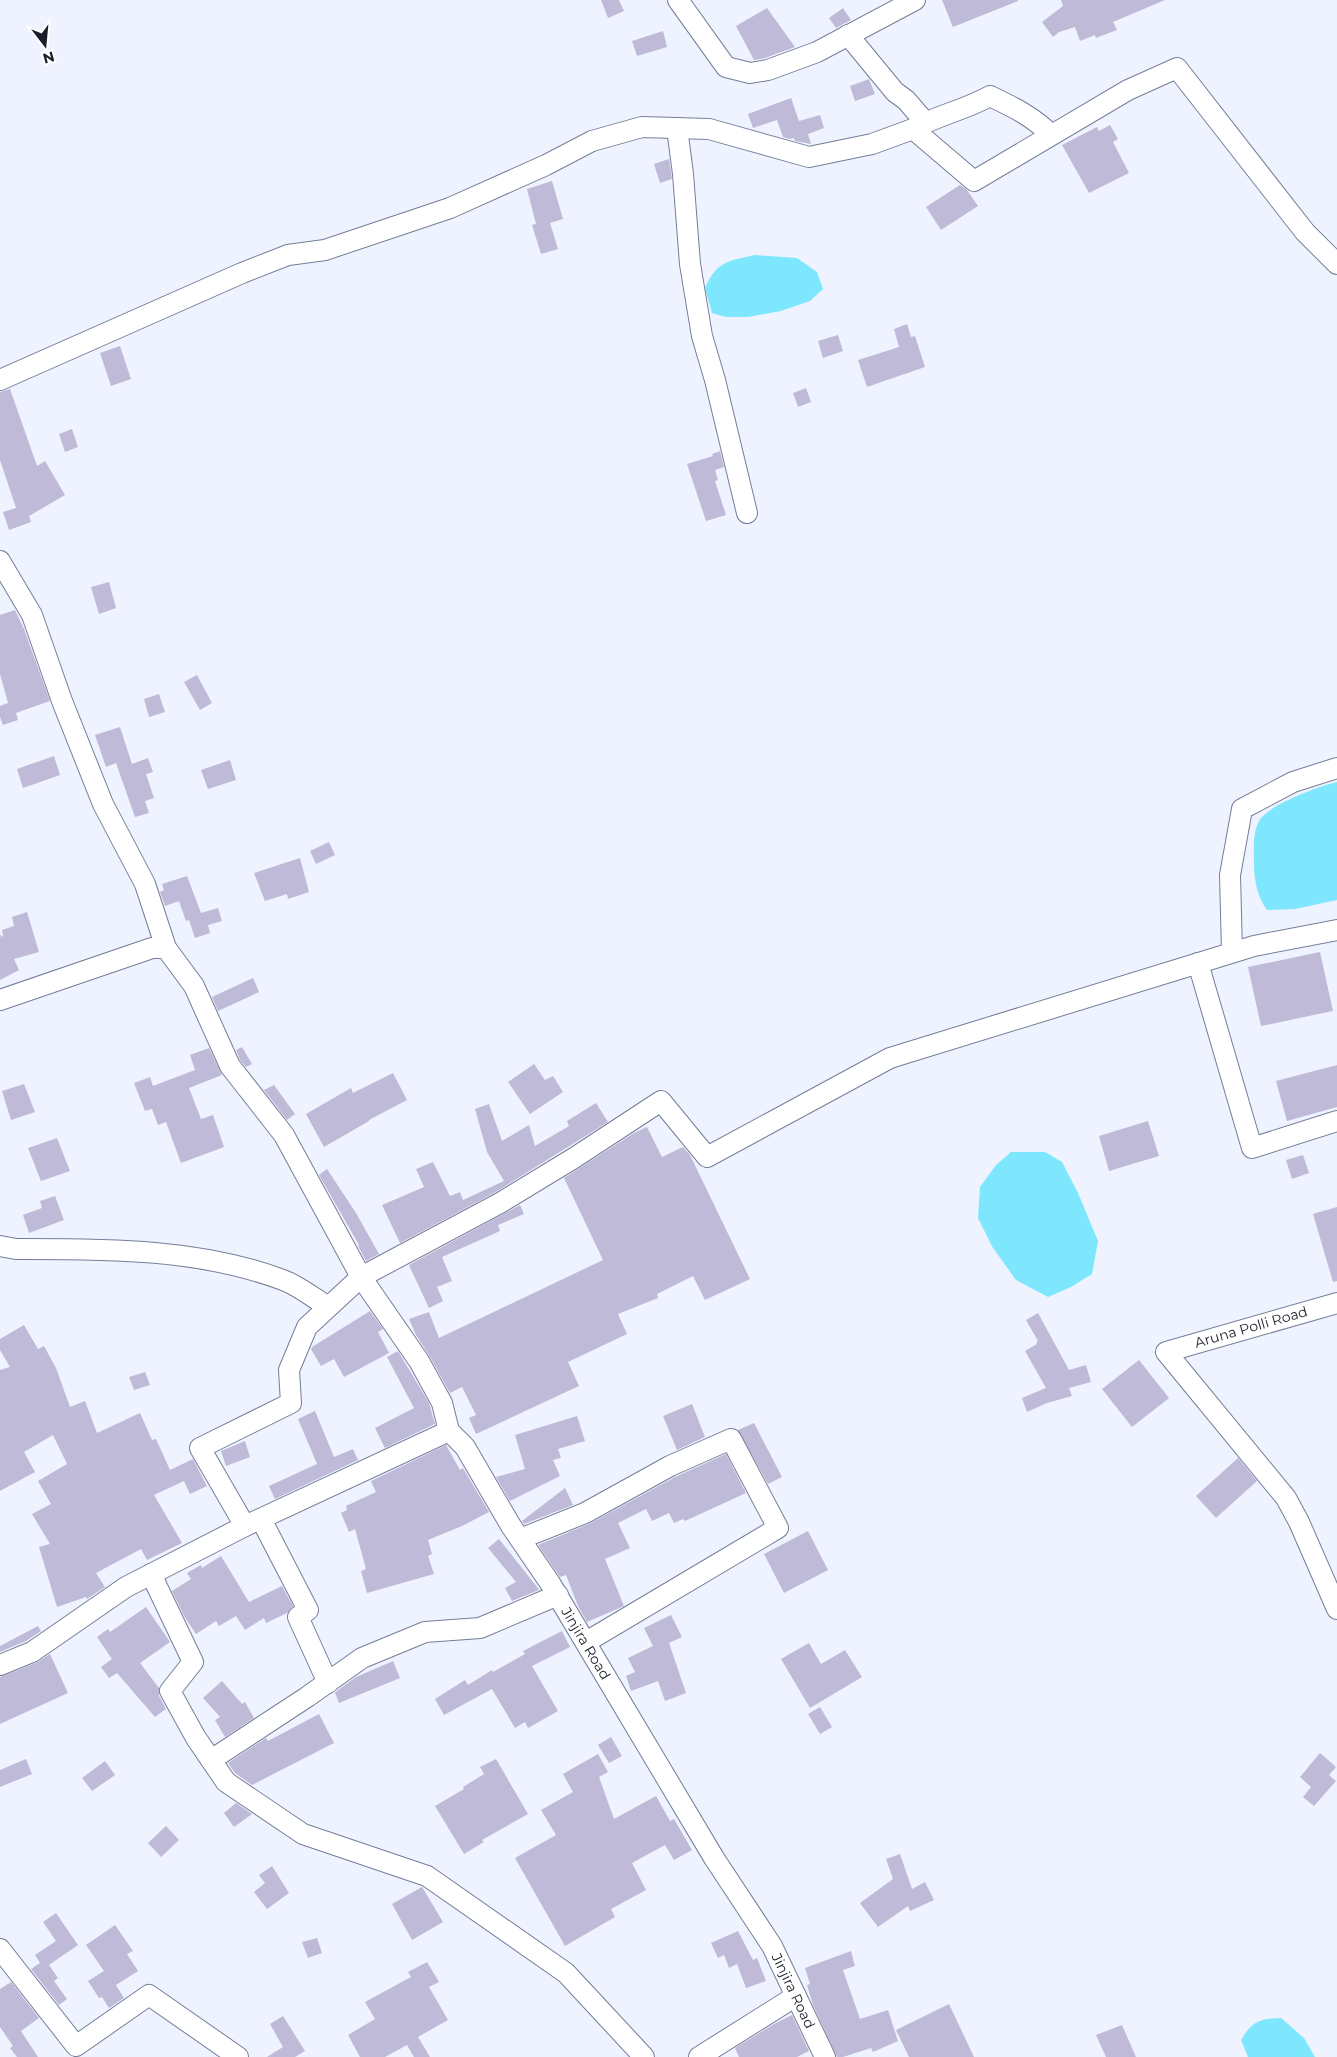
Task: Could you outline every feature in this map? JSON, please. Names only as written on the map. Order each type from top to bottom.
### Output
[{"type":"street","points":[[678,0],[726,67],[750,72],[768,70],[809,55],[915,0]]},
{"type":"street","points":[[848,35],[895,92],[906,100],[919,126],[974,181],[1128,90],[1177,68],[1300,225],[1337,264]]},
{"type":"street","points":[[0,380],[242,273],[288,255],[325,250],[450,208],[592,141],[642,127],[709,130],[809,157],[872,144],[972,106],[990,96],[1021,111],[1040,123],[1051,135]]},
{"type":"street","points":[[676,128],[683,174],[690,264],[702,336],[716,380],[747,513]]},
{"type":"street","points":[[0,561],[32,615],[62,702],[103,804],[145,884],[166,948],[194,986],[230,1066],[284,1135],[361,1277],[419,1361],[442,1403],[449,1430],[253,1522],[126,1587],[32,1652],[0,1665]]},
{"type":"street","points":[[1232,952],[1230,875],[1242,809],[1293,782],[1337,768]]},
{"type":"street","points":[[328,1683],[298,1617],[308,1610],[253,1522],[200,1448],[291,1403],[288,1370],[307,1327],[361,1277],[500,1203],[574,1158],[661,1101],[707,1157],[890,1058],[1232,952],[1337,930]]},
{"type":"street","points":[[0,1000],[152,948],[166,948]]},
{"type":"street","points":[[1198,963],[1252,1148],[1337,1121]]},
{"type":"street","points":[[0,1246],[16,1249],[158,1252],[229,1264],[284,1280],[328,1307]]},
{"type":"street","name":"Aruna Polli Road","points":[[1337,1303],[1166,1352],[1286,1498],[1299,1522],[1337,1609]]},
{"type":"street","name":"Jinjira Road","points":[[449,1430],[465,1447],[520,1539],[586,1642],[714,1858],[772,1946],[825,2057]]},
{"type":"street","points":[[520,1539],[585,1513],[670,1466],[731,1438],[778,1528],[586,1642]]},
{"type":"street","points":[[151,1574],[193,1662],[170,1691],[196,1738],[226,1782],[303,1834],[427,1876],[566,1973],[644,2057]]},
{"type":"street","points":[[211,1760],[328,1683],[362,1658],[425,1632],[480,1628],[558,1596]]},
{"type":"street","points":[[0,1949],[76,2046],[149,1995],[238,2057]]},
{"type":"street","points":[[699,2057],[796,1996]]},
{"type":"water","points":[[755,255],[797,258],[817,272],[823,289],[810,301],[781,311],[748,317],[726,317],[712,313],[705,288],[714,272],[730,261]]},
{"type":"water","points":[[1337,782],[1337,900],[1295,909],[1267,910],[1258,893],[1255,876],[1254,840],[1258,823],[1261,818],[1275,807],[1308,791]]},
{"type":"water","points":[[1011,1152],[1045,1152],[1062,1162],[1078,1193],[1098,1241],[1092,1274],[1071,1287],[1048,1297],[1016,1280],[993,1248],[978,1218],[980,1187],[996,1165]]},
{"type":"water","points":[[1281,2018],[1304,2038],[1315,2057],[1248,2057],[1241,2040],[1249,2029],[1262,2020]]},
{"type":"building","points":[[601,0],[619,0],[624,11],[608,18]]},
{"type":"building","points":[[942,0],[1018,0],[1018,1],[953,27]]},
{"type":"building","points":[[1061,0],[1165,0],[1113,22],[1117,30],[1096,38],[1095,35],[1080,41],[1075,27],[1059,32],[1053,37],[1042,22],[1063,6]]},
{"type":"building","points":[[767,8],[795,47],[754,60],[736,26]]},
{"type":"building","points":[[843,8],[851,20],[836,28],[829,18]]},
{"type":"building","points":[[663,31],[667,47],[637,56],[632,41]]},
{"type":"building","points":[[869,79],[875,94],[855,101],[850,86]]},
{"type":"building","points":[[791,98],[799,121],[820,115],[824,128],[808,134],[811,144],[795,141],[794,138],[783,137],[777,120],[753,128],[748,114]]},
{"type":"building","points":[[1110,125],[1118,139],[1113,142],[1129,173],[1089,193],[1062,145],[1097,127],[1099,131]]},
{"type":"building","points":[[669,159],[672,179],[660,183],[654,164]]},
{"type":"building","points":[[552,181],[563,219],[550,223],[558,249],[541,254],[532,225],[536,224],[527,189]]},
{"type":"building","points":[[960,185],[967,190],[978,206],[941,230],[926,207]]},
{"type":"building","points":[[907,324],[911,337],[915,336],[925,367],[867,387],[858,360],[899,347],[894,329]]},
{"type":"building","points":[[838,335],[843,351],[823,358],[818,341]]},
{"type":"building","points":[[120,346],[131,379],[111,386],[100,353]]},
{"type":"building","points":[[806,388],[811,402],[798,407],[793,393]]},
{"type":"building","points":[[10,389],[37,466],[45,461],[65,495],[29,516],[31,522],[9,530],[3,512],[16,508],[0,460],[0,392]]},
{"type":"building","points":[[72,429],[78,447],[65,452],[59,434]]},
{"type":"building","points":[[720,451],[724,467],[715,470],[718,480],[715,481],[726,515],[706,521],[687,464],[713,456],[712,454]]},
{"type":"building","points":[[109,582],[116,608],[99,614],[91,587]]},
{"type":"building","points":[[15,610],[24,629],[50,701],[16,713],[18,720],[3,725],[0,717],[0,706],[8,703],[0,674],[0,615]]},
{"type":"building","points":[[197,675],[212,703],[200,710],[184,682]]},
{"type":"building","points":[[159,694],[165,712],[149,717],[144,699]]},
{"type":"building","points":[[120,727],[132,764],[148,758],[153,772],[146,774],[154,798],[145,801],[149,813],[135,817],[116,763],[106,767],[95,735]]},
{"type":"building","points":[[54,756],[60,775],[23,788],[17,769]]},
{"type":"building","points":[[230,760],[236,780],[208,789],[201,770]]},
{"type":"building","points":[[329,842],[335,855],[316,864],[310,851]]},
{"type":"building","points":[[300,858],[309,892],[288,899],[287,894],[265,901],[254,873]]},
{"type":"building","points":[[187,876],[201,913],[218,908],[222,921],[208,925],[210,933],[195,938],[189,920],[186,921],[179,901],[165,906],[160,892],[164,890],[162,884]]},
{"type":"building","points":[[27,912],[39,952],[14,959],[19,970],[0,980],[0,934],[2,937],[2,930],[14,926],[12,917]]},
{"type":"building","points":[[1320,952],[1333,1011],[1261,1026],[1248,967]]},
{"type":"building","points":[[253,978],[259,992],[218,1011],[212,997]]},
{"type":"building","points":[[242,1047],[252,1064],[246,1067],[240,1060],[236,1050]]},
{"type":"building","points":[[209,1048],[222,1075],[189,1088],[201,1119],[213,1115],[224,1147],[181,1163],[166,1122],[158,1125],[152,1109],[145,1111],[134,1083],[150,1077],[153,1086],[195,1070],[190,1055]]},
{"type":"building","points":[[534,1064],[545,1080],[553,1076],[563,1092],[530,1114],[508,1082]]},
{"type":"building","points":[[1337,1065],[1337,1107],[1287,1121],[1276,1081]]},
{"type":"building","points":[[393,1073],[407,1100],[324,1147],[306,1114],[351,1088],[353,1093]]},
{"type":"building","points":[[24,1084],[35,1112],[11,1120],[2,1091]]},
{"type":"building","points":[[274,1085],[295,1114],[287,1120],[264,1090]]},
{"type":"building","points":[[596,1103],[608,1122],[494,1193],[400,1243],[382,1205],[424,1187],[416,1169],[433,1162],[450,1196],[460,1192],[463,1200],[504,1181],[487,1152],[475,1109],[489,1104],[502,1141],[529,1125],[535,1146],[569,1126],[567,1121]]},
{"type":"building","points":[[1148,1121],[1159,1156],[1109,1171],[1099,1136]]},
{"type":"building","points":[[647,1127],[662,1157],[683,1147],[690,1155],[750,1279],[705,1300],[693,1276],[657,1294],[658,1298],[618,1314],[627,1334],[568,1362],[579,1386],[476,1434],[469,1418],[476,1415],[462,1387],[450,1393],[416,1335],[409,1319],[429,1312],[439,1338],[603,1260],[564,1178],[634,1133]]},
{"type":"building","points":[[57,1138],[70,1171],[41,1181],[28,1148]]},
{"type":"building","points":[[1303,1155],[1309,1173],[1292,1179],[1286,1160]]},
{"type":"building","points":[[327,1169],[356,1213],[379,1254],[366,1261],[359,1245],[319,1175]]},
{"type":"building","points":[[55,1196],[64,1220],[29,1233],[23,1215],[42,1208],[40,1201]]},
{"type":"building","points":[[520,1205],[524,1214],[498,1225],[500,1231],[442,1257],[452,1281],[437,1287],[443,1301],[429,1308],[409,1265]]},
{"type":"building","points":[[1337,1207],[1337,1281],[1333,1282],[1313,1214]]},
{"type":"building","points":[[370,1311],[383,1329],[378,1332],[389,1353],[344,1377],[334,1359],[321,1366],[311,1349],[312,1347]]},
{"type":"building","points":[[1038,1313],[1069,1370],[1086,1365],[1091,1382],[1069,1388],[1072,1396],[1047,1403],[1027,1412],[1022,1398],[1046,1388],[1025,1351],[1037,1344],[1036,1342],[1038,1341],[1026,1320]]},
{"type":"building","points":[[24,1325],[38,1349],[44,1346],[56,1368],[70,1407],[85,1401],[97,1433],[140,1413],[152,1440],[156,1439],[170,1470],[193,1459],[207,1486],[190,1494],[184,1481],[154,1495],[182,1543],[147,1560],[141,1549],[96,1573],[105,1587],[87,1599],[86,1597],[57,1607],[39,1547],[50,1544],[32,1514],[51,1504],[38,1481],[67,1464],[53,1435],[24,1452],[35,1472],[0,1491],[0,1370],[10,1367],[0,1350],[0,1339]]},
{"type":"building","points":[[398,1351],[429,1403],[435,1424],[385,1448],[375,1428],[414,1408],[387,1357]]},
{"type":"building","points":[[1139,1360],[1169,1398],[1132,1427],[1102,1389]]},
{"type":"building","points":[[145,1372],[150,1385],[134,1390],[129,1377]]},
{"type":"building","points":[[692,1404],[705,1437],[677,1450],[663,1416]]},
{"type":"building","points":[[315,1411],[334,1457],[353,1449],[358,1460],[275,1499],[269,1486],[317,1464],[298,1419]]},
{"type":"building","points":[[577,1416],[585,1441],[558,1449],[561,1458],[553,1460],[560,1476],[510,1501],[496,1477],[525,1469],[515,1435]]},
{"type":"building","points":[[754,1423],[782,1477],[768,1484],[738,1430]]},
{"type":"building","points":[[245,1441],[250,1457],[226,1466],[221,1451]]},
{"type":"building","points":[[446,1445],[460,1470],[463,1468],[489,1512],[428,1540],[432,1554],[428,1556],[434,1574],[367,1593],[361,1571],[366,1569],[355,1529],[349,1532],[341,1513],[347,1510],[346,1506],[376,1492],[371,1481]]},
{"type":"building","points":[[726,1454],[746,1493],[685,1521],[683,1519],[674,1523],[669,1513],[652,1521],[646,1509],[618,1523],[630,1548],[605,1559],[624,1606],[587,1622],[578,1606],[566,1575],[560,1577],[538,1545],[591,1523],[675,1477]]},
{"type":"building","points":[[1238,1458],[1257,1481],[1216,1518],[1196,1496]]},
{"type":"building","points":[[565,1488],[573,1505],[524,1524],[522,1521]]},
{"type":"building","points":[[808,1531],[828,1570],[784,1593],[764,1554]]},
{"type":"building","points":[[499,1539],[539,1590],[512,1601],[505,1588],[516,1582],[488,1548]]},
{"type":"building","points":[[221,1556],[249,1602],[282,1586],[293,1606],[287,1613],[266,1623],[264,1618],[245,1630],[236,1616],[219,1626],[216,1621],[196,1634],[184,1616],[172,1591],[191,1579],[187,1573],[201,1565],[202,1568]]},
{"type":"building","points":[[146,1607],[170,1642],[140,1663],[159,1688],[159,1696],[166,1709],[155,1717],[117,1673],[109,1678],[101,1667],[112,1659],[97,1637],[108,1629],[110,1632]]},
{"type":"building","points":[[671,1615],[682,1637],[669,1643],[686,1693],[665,1701],[658,1681],[631,1691],[626,1676],[635,1672],[628,1658],[653,1646],[644,1628]]},
{"type":"building","points":[[38,1626],[41,1631],[26,1641],[0,1652],[0,1646]]},
{"type":"building","points":[[562,1631],[570,1647],[532,1666],[558,1711],[528,1728],[525,1722],[515,1728],[492,1689],[444,1715],[435,1699],[465,1680],[468,1685],[492,1670],[493,1672],[525,1654],[523,1651]]},
{"type":"building","points":[[809,1643],[821,1664],[845,1650],[862,1677],[810,1708],[781,1659]]},
{"type":"building","points":[[50,1654],[68,1693],[0,1724],[0,1677],[36,1663]]},
{"type":"building","points":[[393,1661],[400,1678],[339,1703],[335,1693],[338,1690],[356,1677]]},
{"type":"building","points":[[222,1681],[242,1704],[245,1702],[254,1718],[225,1737],[215,1720],[220,1717],[203,1698]]},
{"type":"building","points":[[820,1707],[832,1727],[820,1734],[808,1714]]},
{"type":"building","points":[[319,1714],[334,1743],[252,1785],[235,1773],[228,1763],[266,1738],[268,1741]]},
{"type":"building","points":[[611,1737],[622,1756],[609,1763],[598,1745]]},
{"type":"building","points":[[1320,1753],[1336,1767],[1329,1775],[1336,1781],[1314,1806],[1303,1797],[1311,1787],[1300,1777]]},
{"type":"building","points":[[598,1754],[608,1772],[599,1777],[614,1819],[656,1796],[670,1821],[674,1819],[692,1850],[674,1860],[665,1845],[632,1863],[646,1890],[611,1909],[615,1917],[565,1946],[515,1858],[556,1835],[541,1810],[573,1792],[563,1774]]},
{"type":"building","points":[[26,1759],[32,1774],[0,1787],[0,1770]]},
{"type":"building","points":[[496,1759],[528,1814],[482,1840],[484,1842],[464,1854],[435,1806],[464,1789],[463,1787],[484,1774],[480,1767]]},
{"type":"building","points":[[105,1761],[115,1775],[92,1791],[82,1778]]},
{"type":"building","points":[[236,1803],[252,1814],[234,1827],[224,1813]]},
{"type":"building","points":[[166,1826],[179,1840],[161,1857],[148,1843]]},
{"type":"building","points":[[900,1854],[912,1889],[925,1882],[934,1900],[910,1911],[908,1906],[878,1927],[860,1903],[893,1879],[886,1859]]},
{"type":"building","points":[[272,1866],[289,1893],[267,1909],[254,1892],[265,1883],[259,1875]]},
{"type":"building","points":[[422,1887],[443,1922],[412,1940],[392,1904]]},
{"type":"building","points":[[56,1913],[78,1945],[49,1965],[58,1978],[54,1981],[67,1999],[59,2005],[31,1969],[40,1963],[35,1955],[56,1941],[43,1922]]},
{"type":"building","points":[[115,1925],[133,1951],[127,1954],[138,1971],[116,1985],[124,1998],[109,2008],[102,1997],[99,1998],[88,1981],[104,1971],[86,1945]]},
{"type":"building","points":[[738,1931],[753,1960],[757,1958],[766,1981],[746,1988],[737,1964],[729,1968],[724,1955],[718,1958],[711,1943]]},
{"type":"building","points":[[317,1938],[322,1953],[308,1958],[302,1942]]},
{"type":"building","points":[[851,1951],[855,1966],[843,1970],[860,2019],[888,2010],[898,2041],[873,2052],[871,2048],[843,2057],[837,2057],[813,2005],[807,1985],[810,1984],[805,1968]]},
{"type":"building","points":[[427,1962],[439,1982],[429,1987],[448,2020],[418,2037],[430,2057],[414,2057],[407,2045],[385,2057],[360,2057],[348,2035],[375,2019],[365,2002],[411,1977],[408,1972]]},
{"type":"building","points":[[11,1982],[39,2018],[21,2031],[38,2057],[17,2057],[10,2048],[13,2046],[0,2027],[0,1989]]},
{"type":"building","points":[[949,2004],[974,2057],[909,2057],[896,2030]]},
{"type":"building","points":[[792,2015],[809,2051],[797,2057],[739,2057],[735,2048]]},
{"type":"building","points":[[283,2016],[305,2051],[295,2057],[267,2057],[283,2047],[270,2024]]},
{"type":"building","points":[[1122,2025],[1136,2057],[1106,2057],[1096,2035]]}]
